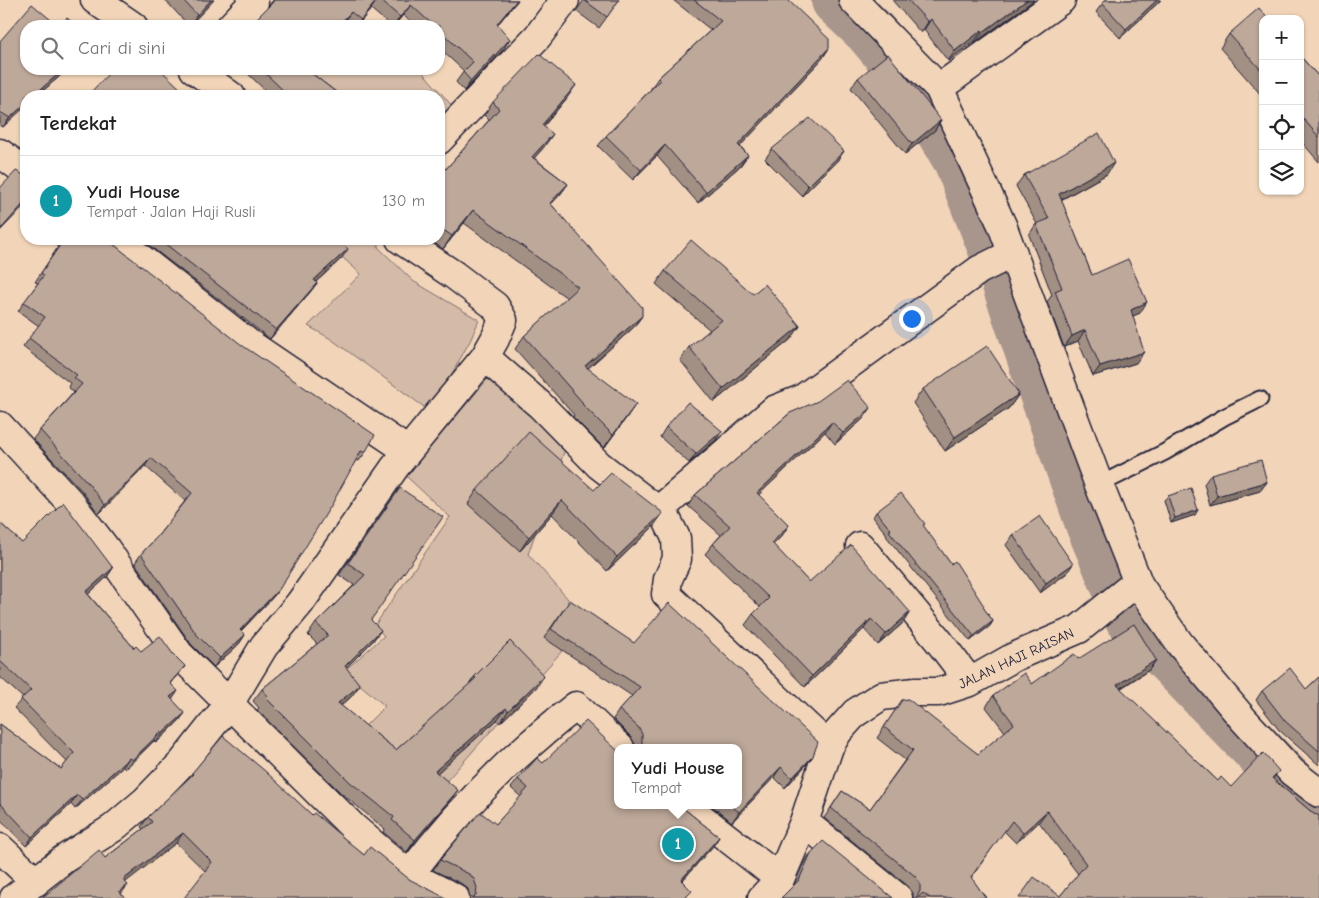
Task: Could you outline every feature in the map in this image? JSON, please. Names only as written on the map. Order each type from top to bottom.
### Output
[{"type":"street","points":[[95,0],[124,20]]},
{"type":"street","points":[[445,134],[538,36],[565,0]]},
{"type":"street","points":[[854,0],[939,88],[1002,224],[1001,258],[1099,485],[1133,587],[1244,720],[1292,772],[1319,793]]},
{"type":"street","points":[[939,88],[1061,0]]},
{"type":"street","points":[[237,20],[254,2]]},
{"type":"street","points":[[202,75],[223,90]]},
{"type":"street","points":[[0,153],[20,168]]},
{"type":"street","points":[[124,245],[247,342],[408,451]]},
{"type":"street","points":[[0,848],[25,890],[64,859],[113,828],[145,801],[183,762],[229,704],[264,646],[300,602],[408,451],[485,357],[495,339],[502,320],[495,306],[454,275],[409,245]]},
{"type":"street","points":[[658,511],[774,410],[802,399],[1001,258]]},
{"type":"street","points":[[485,357],[540,406],[599,465],[665,516],[676,538],[678,559],[668,579],[666,594],[829,747]]},
{"type":"street","points":[[0,426],[70,502],[106,549],[178,654],[354,828],[409,875],[455,898]]},
{"type":"street","points":[[860,546],[938,640],[970,682]]},
{"type":"street","name":"JALAN HAJI RAISAN","points":[[771,888],[804,822],[829,747],[838,732],[855,713],[881,696],[915,692],[939,692],[970,682],[1014,657],[1079,629],[1133,587]]},
{"type":"street","points":[[409,875],[432,845],[481,789],[540,733],[576,706],[616,744]]},
{"type":"street","points":[[689,809],[771,888]]},
{"type":"street","points":[[804,822],[898,898]]},
{"type":"lane","points":[[1099,485],[1165,452],[1224,417],[1260,399]]},
{"type":"shaded area","points":[[307,75],[425,75],[438,90],[314,90],[306,77]]},
{"type":"shaded area","points":[[445,98],[454,108],[445,123]]},
{"type":"shaded area","points":[[329,245],[379,245],[378,247],[413,281],[479,320],[471,339],[431,412],[331,339],[308,326],[361,274]]},
{"type":"shaded area","points":[[491,375],[569,438],[528,554],[568,599],[562,651],[433,796],[355,736],[385,706],[344,671],[384,636],[375,625],[450,517],[406,476]]},
{"type":"building","points":[[183,0],[211,0],[197,15]]},
{"type":"building","points":[[274,0],[377,0],[361,20],[351,12],[344,20],[255,20]]},
{"type":"building","points":[[380,0],[517,0],[497,24],[510,39],[471,81],[463,72],[473,62],[445,36],[445,20],[427,20],[411,5],[400,17]]},
{"type":"building","points":[[584,0],[619,0],[607,17]]},
{"type":"building","points":[[694,0],[788,0],[829,39],[829,48],[738,145],[748,155],[706,192],[665,145],[641,170],[606,136],[660,80],[658,78],[721,21]]},
{"type":"building","points":[[908,0],[1027,0],[983,32],[982,30],[955,51],[931,19],[928,22]]},
{"type":"building","points":[[1105,0],[1157,0],[1126,29],[1102,3]]},
{"type":"building","points":[[32,4],[51,20],[20,20],[20,75],[57,75],[40,90],[20,90],[20,109],[10,118],[0,112],[0,41]]},
{"type":"building","points":[[1259,8],[1265,15],[1259,15],[1259,68],[1229,34]]},
{"type":"building","points":[[539,54],[576,85],[542,125],[553,134],[532,157],[568,184],[550,203],[642,307],[642,316],[585,366],[636,404],[613,435],[582,404],[524,336],[578,287],[473,210],[452,236],[445,231],[445,168],[499,109],[493,102]]},
{"type":"building","points":[[888,54],[941,120],[912,144],[858,78]]},
{"type":"building","points":[[1304,60],[1319,77],[1319,137],[1304,120]]},
{"type":"building","points":[[107,75],[166,75],[182,90],[93,90]]},
{"type":"building","points":[[267,75],[314,75],[333,90],[283,90]]},
{"type":"building","points":[[810,118],[844,151],[808,186],[772,149]]},
{"type":"building","points":[[1099,133],[1114,163],[1059,194],[1092,275],[1128,259],[1147,302],[1131,310],[1144,352],[1100,366],[1085,330],[1072,336],[1055,291],[1062,288],[1036,224],[1049,219],[1024,175]]},
{"type":"building","points":[[16,171],[20,173],[20,208],[2,228],[0,226],[0,188]]},
{"type":"building","points":[[691,240],[753,294],[765,284],[800,326],[723,389],[689,347],[722,320],[665,271]]},
{"type":"building","points":[[60,245],[115,245],[243,346],[375,435],[365,453],[361,451],[332,504],[280,588],[240,630],[245,635],[220,658],[197,635],[141,554],[192,493],[151,458],[105,505],[88,483],[40,430],[82,384],[74,378],[77,375],[29,338],[45,317],[24,302],[44,275],[41,273]]},
{"type":"building","points":[[167,245],[344,245],[348,249],[314,280],[317,283],[276,330]]},
{"type":"building","points":[[987,346],[1019,394],[955,437],[923,389]]},
{"type":"building","points":[[847,380],[871,408],[843,433],[832,422],[757,493],[789,525],[772,543],[809,582],[851,545],[910,612],[886,634],[871,619],[812,676],[753,614],[769,598],[713,544],[730,526],[695,495],[790,413],[818,401]]},
{"type":"building","points":[[688,402],[722,431],[696,454],[666,427]]},
{"type":"building","points":[[529,432],[594,490],[611,473],[663,513],[617,557],[562,500],[529,537],[477,490]]},
{"type":"building","points":[[1261,460],[1267,482],[1217,496],[1211,474]]},
{"type":"building","points":[[400,488],[443,517],[371,620],[381,630],[345,666],[360,685],[338,703],[396,750],[476,678],[474,677],[510,641],[544,676],[508,711],[506,708],[435,771],[458,790],[415,840],[392,820],[394,817],[350,782],[266,698],[268,696],[262,689],[328,635],[316,623],[365,575],[348,563]]},
{"type":"building","points":[[1191,488],[1198,510],[1175,518],[1168,496]]},
{"type":"building","points":[[901,493],[925,524],[923,525],[951,564],[955,561],[993,621],[974,636],[889,531],[891,530],[876,512]]},
{"type":"building","points":[[63,502],[113,568],[86,592],[134,648],[136,646],[141,651],[160,636],[173,654],[185,666],[170,683],[178,691],[170,697],[185,713],[162,734],[161,732],[132,760],[129,758],[82,800],[77,795],[32,837],[0,803],[0,724],[61,769],[74,753],[21,699],[31,690],[0,661],[0,523],[22,543]]},
{"type":"building","points":[[1040,516],[1073,564],[1046,583],[1013,535]]},
{"type":"building","points":[[570,600],[634,643],[669,603],[818,742],[813,756],[792,778],[781,767],[742,809],[742,744],[641,744],[642,734],[638,727],[619,710],[640,687],[551,629]]},
{"type":"building","points":[[1134,624],[1156,660],[1117,685],[1218,781],[1221,777],[1231,787],[1263,753],[1279,771],[1272,778],[1315,815],[1319,816],[1319,898],[1019,898],[1034,877],[1060,896],[1086,864],[1047,811],[1023,833],[1012,821],[971,877],[986,898],[930,898],[923,893],[916,898],[920,891],[920,883],[915,876],[831,808],[842,791],[870,809],[913,750],[884,727],[902,700],[908,699],[978,754],[1014,724],[993,696],[1024,673],[1032,684],[1074,654],[1078,659]]},
{"type":"building","points":[[1290,668],[1306,689],[1319,677],[1319,751],[1285,721],[1262,691]]},
{"type":"building","points":[[586,721],[614,747],[614,809],[685,809],[719,837],[681,880],[692,891],[685,898],[473,898],[476,895],[477,888],[474,879],[469,874],[440,860],[480,812],[496,824],[528,788],[518,779],[537,758],[543,763]]},
{"type":"building","points":[[223,736],[265,771],[312,815],[314,813],[364,855],[370,847],[409,879],[446,898],[184,898],[212,862],[183,833],[123,880],[128,885],[119,892],[126,898],[42,898],[99,850],[105,858],[152,822],[148,817],[193,774]]},
{"type":"building","points":[[823,841],[893,898],[781,898],[799,880],[811,853]]},
{"type":"waterway","points":[[837,0],[869,30],[912,81],[959,160],[1006,279],[1092,526],[1130,617],[1319,813]]},
{"type":"place","name":"Yudi House","points":[[678,844]]}]
